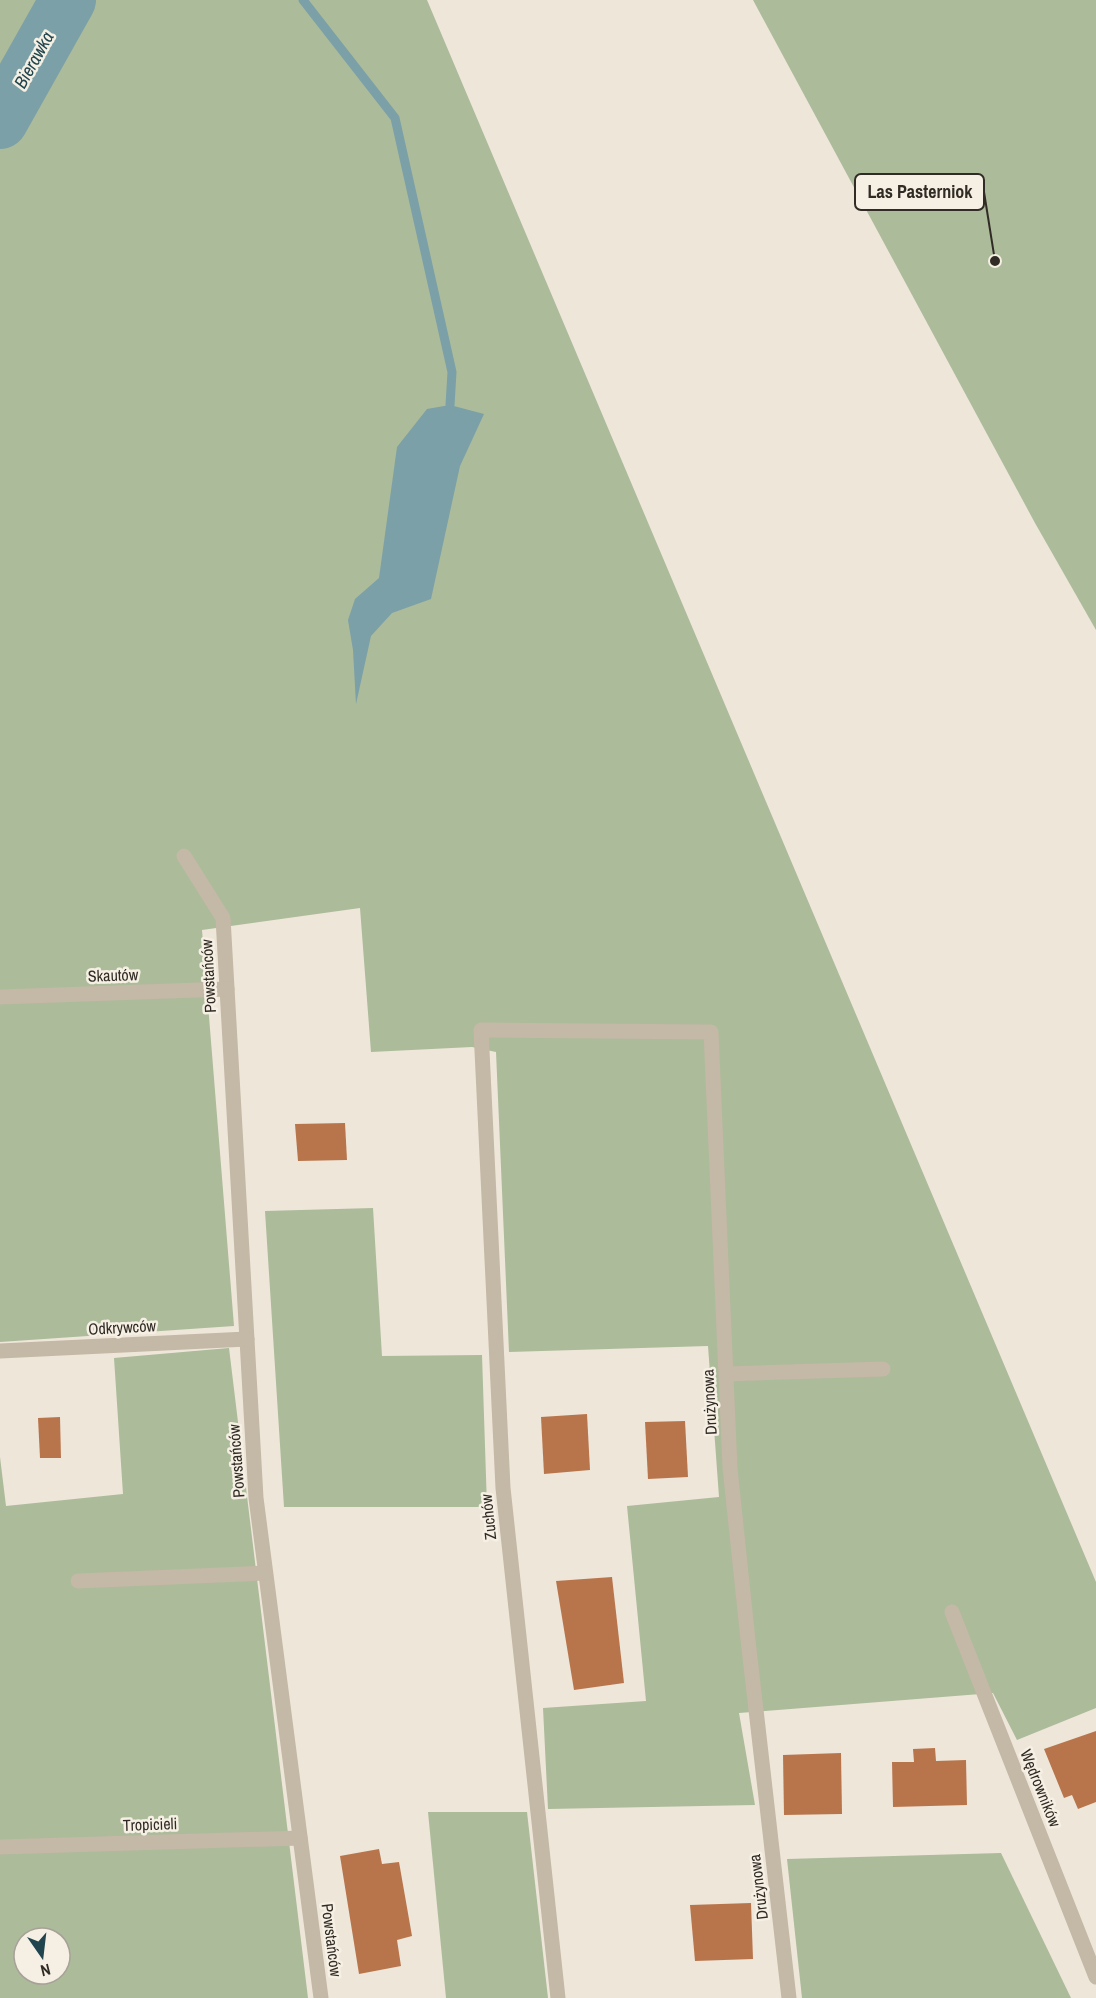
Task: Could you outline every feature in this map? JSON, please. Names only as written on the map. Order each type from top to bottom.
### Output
[{"type":"street","name":"Powstańców","points":[[184,855],[223,918],[256,1498],[321,1998]]},
{"type":"street","name":"Skautów","points":[[0,997],[226,989]]},
{"type":"street","name":"Drużynowa","points":[[481,1030],[711,1032],[733,1491],[789,1998]]},
{"type":"street","name":"Zuchów","points":[[481,1030],[502,1488],[558,1998]]},
{"type":"street","name":"Odkrywców","points":[[0,1351],[247,1339]]},
{"type":"street","points":[[726,1374],[883,1369]]},
{"type":"street","points":[[78,1581],[265,1573]]},
{"type":"street","name":"Wędrowników","points":[[952,1612],[1096,1977]]},
{"type":"street","name":"Tropicieli","points":[[0,1846],[300,1838]]},
{"type":"green space","points":[[0,0],[427,0],[1096,1582],[1096,1708],[1017,1740],[993,1693],[739,1713],[755,1805],[548,1809],[543,1708],[646,1701],[627,1506],[719,1497],[708,1346],[509,1352],[496,1052],[472,1047],[371,1052],[360,908],[202,930],[234,1326],[0,1342]]},
{"type":"green space","points":[[753,0],[1096,0],[1096,630],[1035,523]]},
{"type":"green space","points":[[373,1208],[382,1356],[482,1355],[487,1507],[284,1507],[265,1211]]},
{"type":"green space","points":[[229,1348],[308,1998],[0,1998],[0,1457],[6,1506],[123,1494],[114,1358]]},
{"type":"green space","points":[[428,1812],[527,1812],[548,1998],[446,1998]]},
{"type":"green space","points":[[1001,1853],[1071,1998],[802,1998],[787,1859]]},
{"type":"water","points":[[450,405],[484,414],[460,466],[431,599],[392,613],[371,636],[356,704],[353,650],[348,620],[355,599],[379,578],[397,447],[427,409]]},
{"type":"building","points":[[345,1123],[347,1160],[298,1161],[295,1124]]},
{"type":"building","points":[[587,1414],[590,1470],[544,1474],[541,1417]]},
{"type":"building","points":[[60,1417],[61,1458],[40,1458],[38,1418]]},
{"type":"building","points":[[685,1421],[688,1477],[648,1479],[645,1422]]},
{"type":"building","points":[[612,1577],[624,1683],[574,1690],[556,1581]]},
{"type":"building","points":[[1096,1731],[1096,1802],[1078,1809],[1072,1795],[1064,1798],[1044,1749]]},
{"type":"building","points":[[935,1748],[936,1761],[966,1760],[967,1805],[893,1807],[892,1762],[914,1762],[913,1749]]},
{"type":"building","points":[[841,1753],[842,1814],[784,1815],[783,1755]]},
{"type":"building","points":[[379,1849],[382,1864],[399,1862],[412,1936],[397,1940],[401,1966],[359,1974],[340,1856]]},
{"type":"building","points":[[751,1903],[753,1959],[695,1961],[690,1905]]},
{"type":"waterway","name":"Bierawka","points":[[0,121],[68,0]]},
{"type":"waterway","points":[[303,0],[395,118],[452,372],[450,405]]},
{"type":"place","name":"Las Pasterniok","points":[[995,261]]}]
